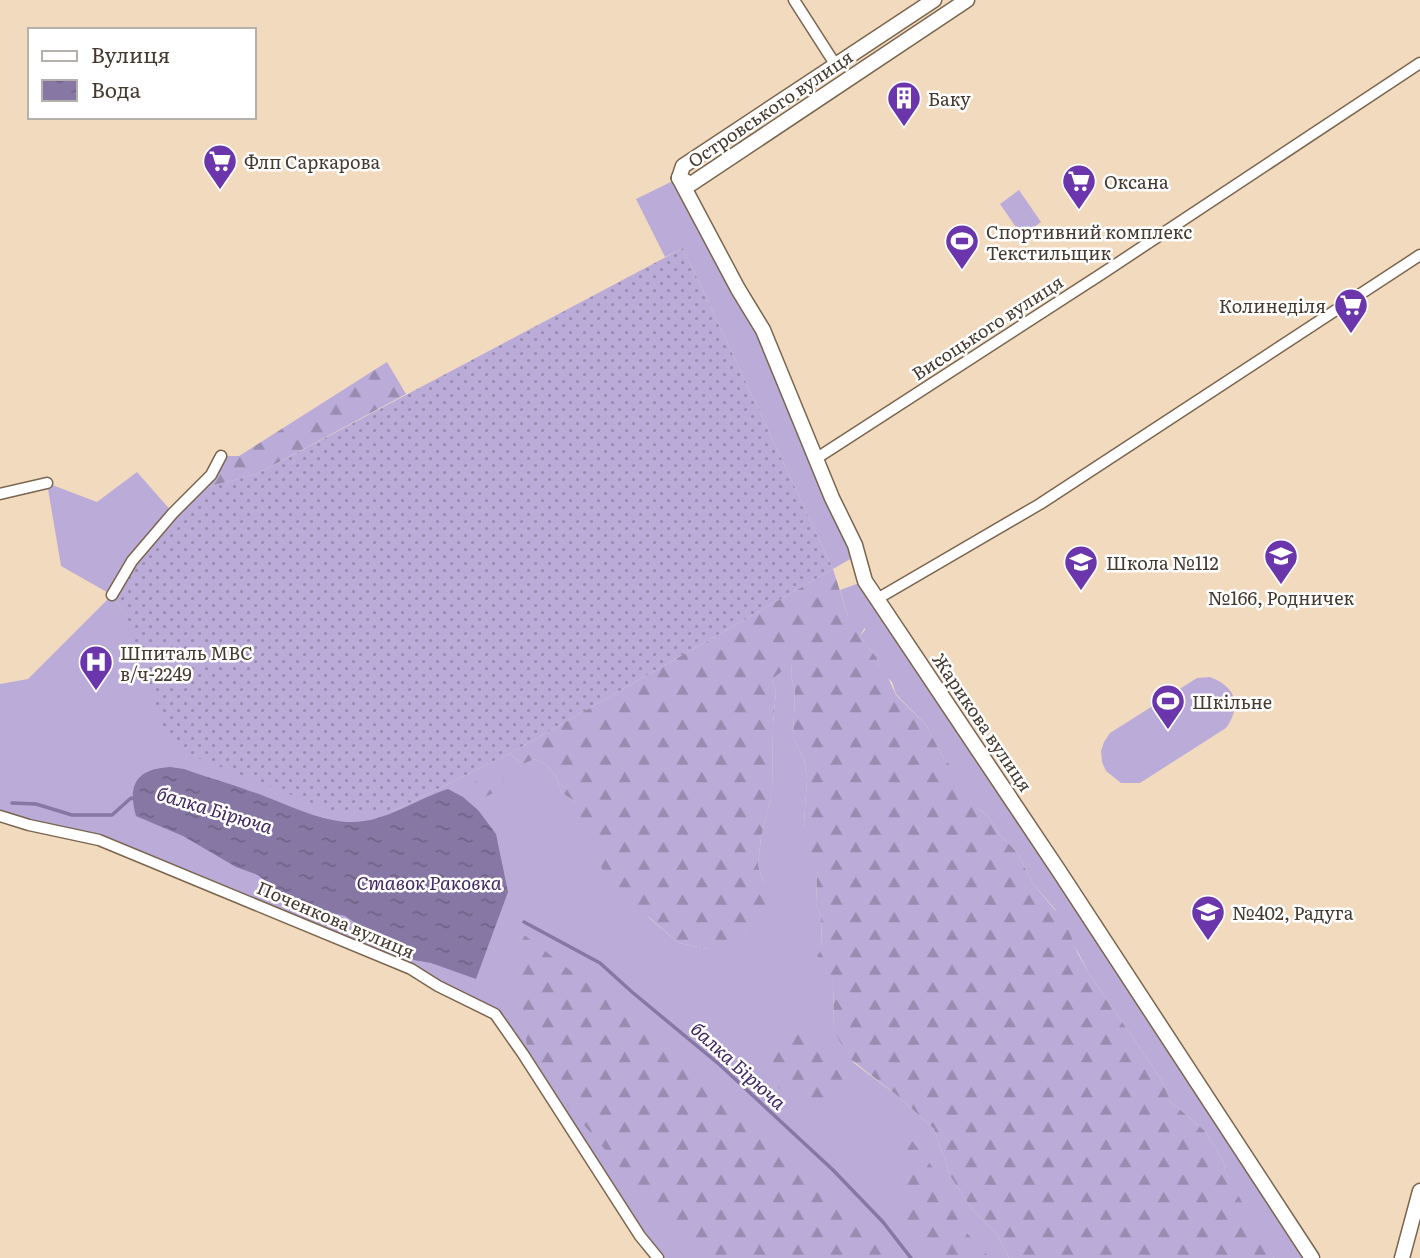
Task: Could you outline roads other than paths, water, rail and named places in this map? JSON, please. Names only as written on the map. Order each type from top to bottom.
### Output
[{"type":"street","points":[[794,0],[835,64]]},
{"type":"street","name":"Островського вулиця","points":[[934,0],[683,166],[679,178],[691,184],[967,0]]},
{"type":"street","name":"Висоцького вулиця","points":[[817,458],[1114,266],[1420,63]]},
{"type":"street","name":"Жарикова вулиця","points":[[679,178],[763,331],[832,498],[859,554],[865,580],[1312,1258]]},
{"type":"street","points":[[877,599],[1040,504],[1420,256]]},
{"type":"street","points":[[112,595],[132,561],[173,513],[211,475],[221,456]]},
{"type":"street","points":[[0,494],[47,483]]},
{"type":"street","name":"Поченкова вулиця","points":[[0,816],[99,840],[411,969],[438,986],[495,1014],[640,1236],[658,1258]]},
{"type":"street","points":[[1402,1258],[1420,1191]]},
{"type":"water","name":"Ставок Раковка","points":[[170,767],[233,785],[335,821],[361,822],[374,819],[448,789],[463,797],[478,810],[496,834],[508,892],[476,979],[431,963],[409,959],[345,916],[295,904],[258,875],[236,867],[183,836],[136,816],[133,795],[137,780],[149,771]]},
{"type":"waterway","name":"балка Бірюча","points":[[12,803],[36,804],[72,815],[112,815],[131,798],[135,799]]},
{"type":"waterway","name":"балка Бірюча","points":[[524,922],[600,963],[720,1065],[833,1170],[883,1222],[911,1258]]},
{"type":"place","name":"Баку","points":[[904,128]]},
{"type":"place","name":"Флп Саркарова","points":[[220,191]]},
{"type":"place","name":"Оксана","points":[[1079,211]]},
{"type":"place","name":"Спортивний комплекс Текстильщик","points":[[962,271]]},
{"type":"place","name":"Колинеділя","points":[[1351,335]]},
{"type":"place","name":"№166, Родничек","points":[[1281,586]]},
{"type":"place","name":"Школа №112","points":[[1081,592]]},
{"type":"place","name":"Шпиталь МВС в/ч-2249","points":[[96,692]]},
{"type":"place","name":"Шкільне","points":[[1168,731]]},
{"type":"place","name":"№402, Радуга","points":[[1208,942]]}]
